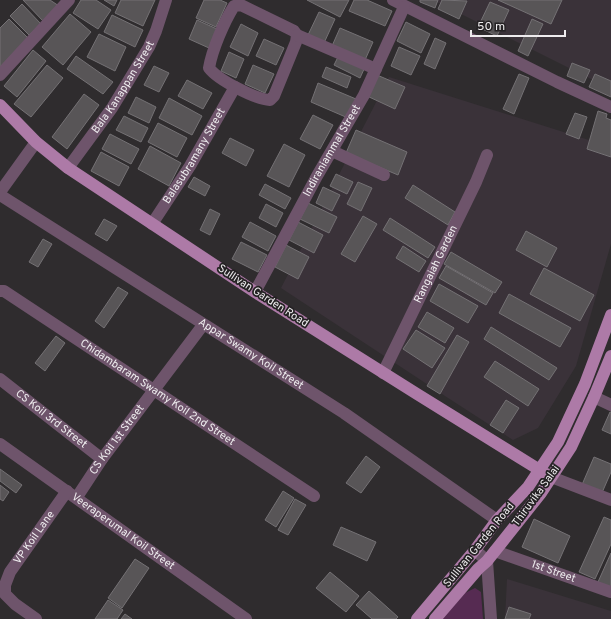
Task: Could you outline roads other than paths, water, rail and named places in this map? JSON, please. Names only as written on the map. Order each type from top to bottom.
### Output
[{"type":"main road","name":"Sullivan Garden Road","points":[[0,105],[36,142],[68,168],[255,292],[551,477]]},
{"type":"main road","name":"Sullivan Garden Road","points":[[417,619],[475,550],[497,520],[528,487],[558,442],[585,384],[611,315]]},
{"type":"main road","name":"Thiruvika Salai","points":[[435,619],[478,569],[487,561],[541,493],[571,447],[611,356]]},
{"type":"street","points":[[0,75],[68,0]]},
{"type":"street","name":"Bala Kanappan Street","points":[[68,168],[112,108],[148,48],[156,31],[166,0]]},
{"type":"street","points":[[392,0],[557,82],[611,107]]},
{"type":"street","points":[[297,35],[296,42],[274,96],[270,100],[265,100],[235,87],[213,74],[209,68],[210,60],[229,14],[231,3],[241,5],[294,31],[297,35],[376,69]]},
{"type":"street","name":"Indiraniammal Street","points":[[255,292],[317,176],[364,95],[404,7]]},
{"type":"street","name":"Balasubramany Street","points":[[152,224],[190,166],[235,87]]},
{"type":"street","points":[[0,192],[36,142]]},
{"type":"street","points":[[332,150],[384,175]]},
{"type":"street","name":"Rangaiah Garden","points":[[384,373],[476,182],[487,156]]},
{"type":"street","name":"Appar Swamy Koil Street","points":[[0,195],[344,413],[497,520]]},
{"type":"street","name":"Chidambaram Swamy Koil 2nd Street","points":[[0,291],[4,291],[314,496]]},
{"type":"street","name":"CS Koil 1st Street","points":[[72,494],[102,459],[203,325]]},
{"type":"street","name":"CS Koil 3rd Street","points":[[0,379],[102,459]]},
{"type":"street","points":[[594,397],[611,405]]},
{"type":"street","name":"Veeraperumal Koil Street","points":[[0,444],[72,494],[240,617]]},
{"type":"street","points":[[551,477],[611,500]]},
{"type":"street","name":"VP Koil Lane","points":[[36,619],[15,604],[5,594],[5,585],[10,572],[72,494]]},
{"type":"street","points":[[475,550],[487,561],[491,619]]},
{"type":"street","name":"1st Street","points":[[495,550],[611,592]]}]
